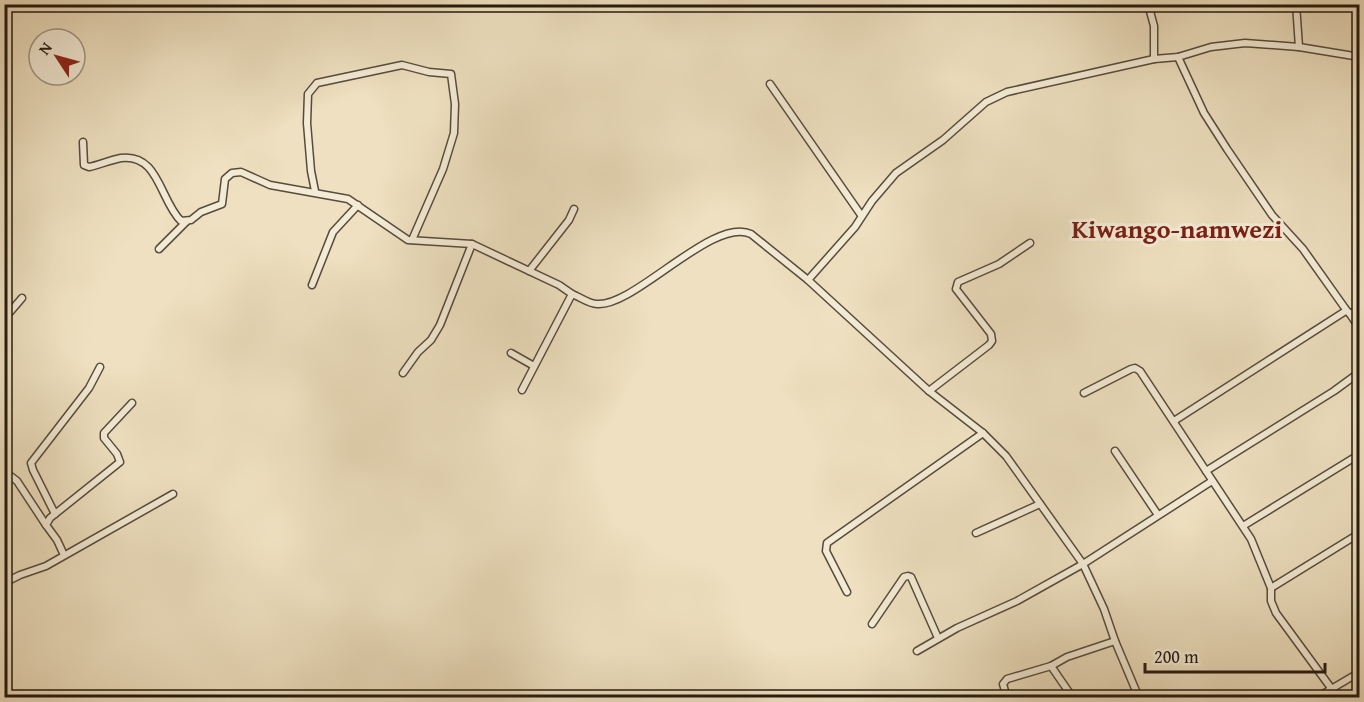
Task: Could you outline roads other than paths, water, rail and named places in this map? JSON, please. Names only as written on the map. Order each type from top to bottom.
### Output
[{"type":"street","points":[[1148,4],[1154,26],[1154,59]]},
{"type":"street","points":[[1296,4],[1299,47]]},
{"type":"street","points":[[807,280],[855,227],[861,215],[896,173],[944,140],[986,102],[1007,92],[1154,59],[1178,57],[1227,44],[1299,47],[1359,57]]},
{"type":"street","points":[[1178,57],[1204,113],[1227,149],[1272,214],[1303,249],[1359,329]]},
{"type":"street","points":[[315,191],[307,123],[308,94],[317,82],[402,65],[429,72],[451,74],[455,104],[454,133],[443,169],[412,240]]},
{"type":"street","points":[[770,84],[861,215]]},
{"type":"street","points":[[83,142],[84,165],[89,167],[120,158],[135,158],[150,167],[172,209],[181,221],[186,221]]},
{"type":"street","points":[[159,249],[186,221],[222,204],[225,179],[235,172],[241,172],[270,184],[348,199],[408,240],[472,244],[596,304],[609,302],[644,284],[679,259],[714,240],[739,230],[751,234],[807,280],[929,391],[983,433],[1011,461],[1083,564],[1104,609],[1139,698]]},
{"type":"street","points":[[312,285],[333,231],[358,205]]},
{"type":"street","points":[[529,271],[569,220],[574,209]]},
{"type":"street","points":[[929,391],[992,341],[991,334],[956,289],[958,282],[999,264],[1030,243]]},
{"type":"street","points":[[403,373],[418,352],[431,340],[440,325],[472,244]]},
{"type":"street","points":[[522,390],[572,294]]},
{"type":"street","points":[[4,319],[22,298]]},
{"type":"street","points":[[1174,421],[1281,351],[1359,308]]},
{"type":"street","points":[[511,353],[534,366]]},
{"type":"street","points":[[55,514],[33,470],[32,463],[89,387],[100,367]]},
{"type":"street","points":[[1084,393],[1131,369],[1137,369],[1251,539],[1271,588],[1271,601],[1276,613],[1331,688]]},
{"type":"street","points":[[1206,471],[1334,391],[1359,372]]},
{"type":"street","points":[[46,525],[55,514],[120,462],[117,454],[104,438],[104,433],[132,403]]},
{"type":"street","points":[[847,592],[826,551],[827,543],[983,433]]},
{"type":"street","points":[[1116,450],[1158,515]]},
{"type":"street","points":[[1243,526],[1359,454]]},
{"type":"street","points":[[4,471],[17,481],[57,540],[64,555]]},
{"type":"street","points":[[917,651],[938,638],[1017,601],[1083,564],[1212,481]]},
{"type":"street","points":[[4,584],[20,575],[46,566],[173,494]]},
{"type":"street","points":[[976,533],[1040,504]]},
{"type":"street","points":[[1271,588],[1359,533]]},
{"type":"street","points":[[872,624],[904,577],[908,576],[911,577],[938,638]]},
{"type":"street","points":[[1007,698],[1003,687],[1005,681],[1051,666],[1067,657],[1115,640]]},
{"type":"street","points":[[1051,666],[1073,698]]},
{"type":"street","points":[[1316,698],[1359,672]]},
{"type":"district","name":"Kiwango-namwezi","points":[[1177,229]]}]
